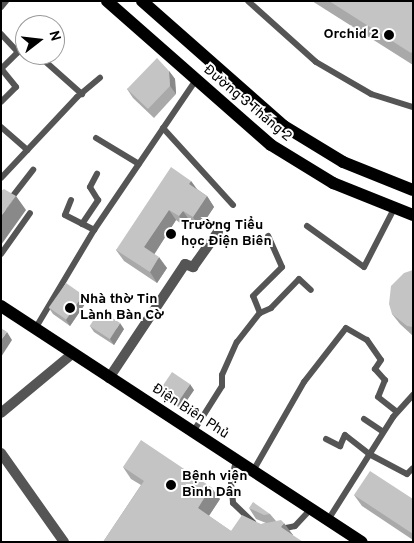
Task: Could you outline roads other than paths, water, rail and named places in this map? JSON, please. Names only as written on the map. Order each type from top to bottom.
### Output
[{"type":"main road","name":"Đường 3 Tháng 2","points":[[107,1],[251,130],[291,159],[333,183],[413,215]]},
{"type":"main road","name":"Đường 3 Tháng 2","points":[[142,1],[284,126],[343,162],[413,190]]},
{"type":"main road","name":"Điện Biên Phủ","points":[[1,306],[362,542]]},
{"type":"street","points":[[109,378],[185,264],[194,267],[218,232]]},
{"type":"street","points":[[1,413],[72,354]]},
{"type":"street","points":[[1,453],[64,542]]},
{"type":"lane","points":[[1,6],[6,1]]},
{"type":"lane","points":[[248,1],[316,62],[371,94],[413,107]]},
{"type":"lane","points":[[1,34],[15,46]]},
{"type":"lane","points":[[1,102],[16,87],[2,69],[15,58]]},
{"type":"lane","points":[[49,65],[82,94]]},
{"type":"lane","points":[[1,178],[82,94],[100,78]]},
{"type":"lane","points":[[35,329],[94,230],[196,80]]},
{"type":"lane","points":[[1,127],[27,150]]},
{"type":"lane","points":[[163,128],[233,205]]},
{"type":"lane","points":[[96,138],[139,164]]},
{"type":"lane","points":[[1,203],[5,206],[32,170]]},
{"type":"lane","points":[[82,224],[98,200],[90,187],[97,174]]},
{"type":"lane","points":[[71,200],[66,215],[94,230]]},
{"type":"lane","points":[[307,226],[364,267],[394,209]]},
{"type":"lane","points":[[1,254],[30,213]]},
{"type":"lane","points":[[260,313],[253,296],[282,267],[268,236]]},
{"type":"lane","points":[[193,432],[222,386],[222,375],[237,342],[260,313],[271,308],[299,279],[311,290]]},
{"type":"lane","points":[[253,471],[304,382],[346,328],[367,340],[381,360],[375,369],[385,380],[378,397],[397,412]]},
{"type":"lane","points":[[328,520],[383,432],[397,412],[413,395]]},
{"type":"lane","points":[[364,419],[383,432]]},
{"type":"lane","points":[[326,439],[340,446],[346,435],[369,454],[407,474],[413,468]]},
{"type":"lane","points":[[236,460],[231,484],[233,503],[259,525]]},
{"type":"lane","points":[[272,531],[295,526],[311,509]]},
{"type":"place","name":"Orchid 2","points":[[389,35]]},
{"type":"place","name":"Trường Tiểu học Điện Biên","points":[[171,234]]},
{"type":"place","name":"Nhà thờ Tin Lành Bàn Cờ","points":[[70,308]]},
{"type":"place","name":"Bệnh viện Bình Dân","points":[[171,485]]}]
